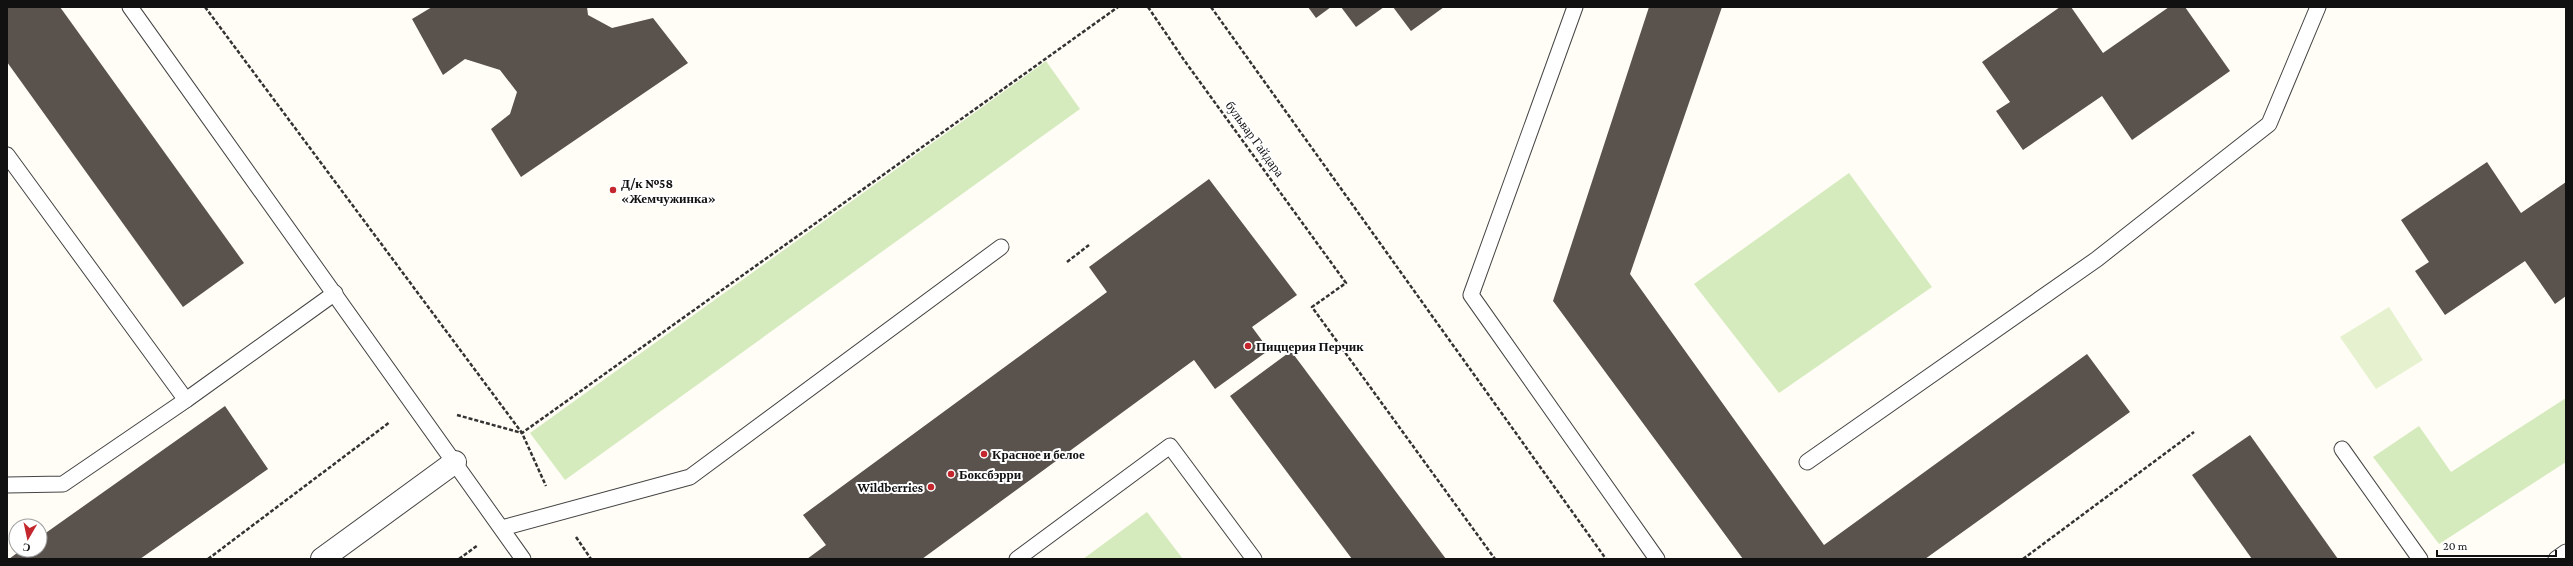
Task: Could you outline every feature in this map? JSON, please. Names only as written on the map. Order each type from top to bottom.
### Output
[{"type":"street","points":[[322,559],[455,462]]},
{"type":"lane","points":[[130,7],[414,403],[523,559]]},
{"type":"lane","points":[[1575,7],[1470,295],[1657,559]]},
{"type":"lane","points":[[1807,462],[2097,259],[2269,124],[2318,7]]},
{"type":"lane","points":[[7,155],[186,400]]},
{"type":"lane","points":[[502,528],[690,477],[1001,247]]},
{"type":"lane","points":[[7,485],[62,484],[186,400],[335,293]]},
{"type":"lane","points":[[1017,559],[1170,446],[1254,559]]},
{"type":"lane","points":[[2342,449],[2420,559]]},
{"type":"lane","points":[[2556,559],[2566,552]]},
{"type":"path","points":[[205,7],[522,433],[557,512],[591,559]]},
{"type":"path","points":[[522,433],[1118,7]]},
{"type":"path","name":"бульвар Гайдара","points":[[1148,7],[1184,60],[1346,283],[1312,308],[1495,559]]},
{"type":"path","points":[[1211,7],[1606,559]]},
{"type":"path","points":[[1067,262],[1089,245]]},
{"type":"path","points":[[208,559],[414,403],[522,433]]},
{"type":"path","points":[[2023,559],[2194,432]]},
{"type":"green space","points":[[1046,61],[1080,109],[565,480],[530,433]]},
{"type":"green space","points":[[1849,173],[1932,287],[1779,393],[1694,284]]},
{"type":"green space","points":[[2389,307],[2423,360],[2376,389],[2340,337]]},
{"type":"green space","points":[[2566,398],[2566,462],[2439,544],[2373,457],[2419,426],[2451,472]]},
{"type":"green space","points":[[1147,512],[1183,559],[1083,559]]},
{"type":"building","points":[[7,7],[60,7],[244,263],[183,307],[7,62]]},
{"type":"building","points":[[432,7],[587,7],[588,15],[612,28],[653,18],[688,63],[521,177],[491,129],[510,114],[517,92],[500,70],[465,59],[443,75],[412,19]]},
{"type":"building","points":[[1308,7],[1331,7],[1316,18]]},
{"type":"building","points":[[1341,7],[1384,7],[1356,27]]},
{"type":"building","points":[[1393,7],[1444,7],[1411,31]]},
{"type":"building","points":[[1649,7],[1722,7],[1630,274],[1824,545],[2087,354],[2130,412],[1925,559],[1743,559],[1553,301]]},
{"type":"building","points":[[2060,7],[2071,7],[2103,53],[2169,7],[2185,7],[2230,71],[2132,140],[2102,96],[2023,150],[1996,111],[2010,102],[1982,62]]},
{"type":"building","points":[[2487,162],[2521,213],[2566,182],[2566,296],[2555,304],[2525,261],[2445,315],[2415,271],[2429,262],[2401,220]]},
{"type":"building","points":[[1209,179],[1297,295],[1252,327],[1269,350],[1215,389],[1194,360],[922,559],[807,559],[826,545],[803,515],[1107,292],[1089,267]]},
{"type":"building","points":[[1291,351],[1446,559],[1352,559],[1230,396]]},
{"type":"building","points":[[225,406],[268,469],[140,559],[9,559],[48,558],[48,531]]},
{"type":"building","points":[[2250,435],[2338,559],[2252,559],[2192,475]]},
{"type":"place","name":"Д/к №58 «Жемчужинка»","points":[[613,190]]},
{"type":"place","name":"Пиццерия Перчик","points":[[1248,346]]},
{"type":"place","name":"Красное и белое","points":[[984,454]]},
{"type":"place","name":"Боксбэрри","points":[[951,474]]},
{"type":"place","name":"Wildberries","points":[[931,487]]}]
